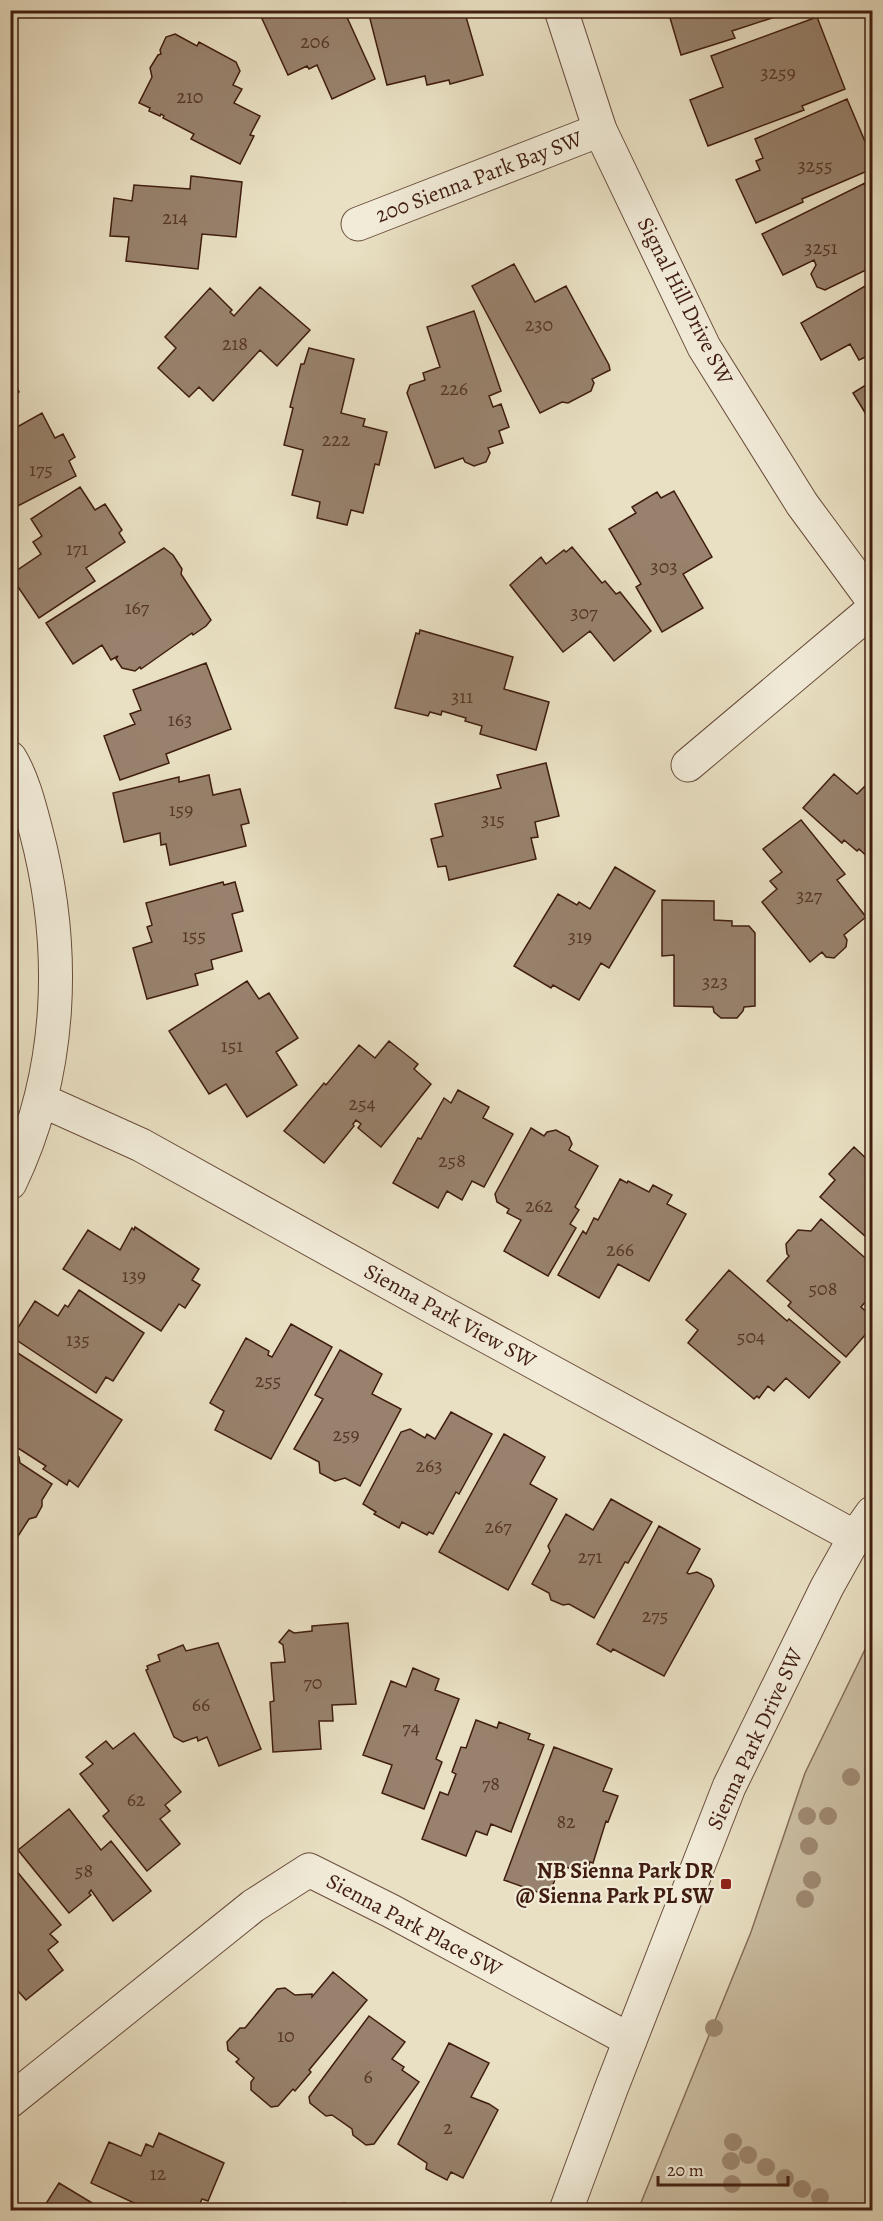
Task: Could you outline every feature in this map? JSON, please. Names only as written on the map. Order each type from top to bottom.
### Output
[{"type":"street","name":"Signal Hill Drive SW","points":[[561,10],[600,130],[704,347],[802,504],[873,599]]},
{"type":"street","name":"200 Sienna Park Bay SW","points":[[358,224],[600,130]]},
{"type":"street","points":[[688,765],[873,609]]},
{"type":"street","points":[[10,758],[31,812],[44,862],[53,914],[56,967],[55,1012],[50,1056],[41,1100],[33,1131],[10,1183]]},
{"type":"street","name":"Sienna Park View SW","points":[[41,1100],[141,1145],[438,1310],[864,1525]]},
{"type":"street","name":"Sienna Park Drive SW","points":[[566,2211],[729,1787],[827,1587],[864,1525]]},
{"type":"street","name":"Sienna Park Place SW","points":[[10,2101],[253,1906],[309,1870],[391,1911],[630,2040]]},
{"type":"shaded area","points":[[872,1635],[872,2210],[638,2210],[751,1932],[805,1773]]},
{"type":"building","points":[[258,10],[336,10],[338,16],[345,13],[375,79],[332,99],[317,65],[309,69],[307,66],[288,75]]},
{"type":"building","points":[[464,10],[483,75],[450,84],[449,80],[427,85],[425,76],[387,85],[368,11]]},
{"type":"building","points":[[772,10],[775,17],[732,31],[735,38],[681,55],[668,11]]},
{"type":"building","points":[[817,17],[845,89],[802,106],[804,110],[708,146],[690,100],[723,87],[711,56]]},
{"type":"building","points":[[175,34],[197,46],[199,42],[236,62],[240,71],[233,85],[242,89],[234,103],[260,116],[250,135],[254,136],[240,164],[191,139],[194,134],[163,118],[161,114],[160,116],[149,111],[150,108],[139,103],[152,77],[150,68],[161,54],[160,50],[166,37]]},
{"type":"building","points":[[847,99],[872,158],[872,169],[802,199],[803,202],[756,223],[736,180],[760,170],[756,161],[763,158],[755,139]]},
{"type":"building","points":[[191,176],[242,182],[236,237],[202,234],[198,269],[126,261],[129,237],[110,236],[114,198],[132,201],[134,185],[190,189]]},
{"type":"building","points":[[865,183],[872,198],[872,267],[825,290],[817,287],[811,274],[816,265],[814,260],[783,275],[762,234]]},
{"type":"building","points":[[514,264],[535,302],[566,286],[610,370],[592,379],[594,383],[591,391],[568,403],[562,402],[540,413],[472,286]]},
{"type":"building","points":[[872,282],[872,354],[859,360],[850,344],[821,360],[801,323]]},
{"type":"building","points":[[260,287],[310,330],[277,366],[260,350],[213,401],[199,387],[189,397],[158,368],[176,348],[165,337],[210,288],[232,310],[230,312],[234,316]]},
{"type":"building","points":[[474,311],[501,391],[489,396],[493,407],[501,404],[509,427],[499,431],[503,443],[488,448],[490,453],[486,462],[474,466],[465,462],[463,458],[435,468],[407,393],[410,385],[425,380],[423,373],[440,367],[427,327]]},
{"type":"building","points":[[309,348],[354,359],[341,413],[365,419],[363,426],[387,432],[379,465],[375,464],[363,513],[351,510],[347,525],[317,518],[320,502],[292,495],[303,450],[284,445],[293,408],[290,407],[301,364],[304,364]]},
{"type":"building","points":[[10,374],[19,392],[10,396]]},
{"type":"building","points":[[872,381],[872,424],[853,393]]},
{"type":"building","points":[[42,413],[55,438],[63,434],[75,457],[69,461],[76,476],[10,510],[10,431]]},
{"type":"building","points":[[80,487],[95,510],[105,504],[122,530],[119,533],[125,542],[86,568],[95,581],[39,618],[10,575],[41,554],[33,542],[42,536],[31,519]]},
{"type":"building","points":[[674,491],[712,557],[683,574],[703,608],[662,632],[636,587],[641,584],[609,529],[636,513],[632,507],[657,492],[661,498]]},
{"type":"building","points":[[572,547],[602,583],[605,581],[616,594],[620,592],[651,631],[614,661],[590,631],[563,652],[510,585],[541,557],[546,564],[564,550],[566,552]]},
{"type":"building","points":[[164,548],[173,555],[182,569],[181,574],[211,620],[193,635],[192,633],[135,671],[122,668],[116,659],[118,656],[111,660],[102,645],[73,664],[46,623]]},
{"type":"building","points":[[420,630],[513,657],[504,689],[549,702],[536,750],[480,734],[482,726],[465,721],[466,718],[442,711],[441,715],[430,712],[428,716],[395,708],[416,633],[419,634]]},
{"type":"building","points":[[206,663],[231,729],[166,754],[169,763],[120,780],[104,736],[135,724],[130,714],[141,710],[133,690]]},
{"type":"building","points":[[546,763],[559,816],[535,822],[538,837],[531,838],[536,859],[449,880],[446,866],[438,867],[431,839],[443,836],[435,804],[501,788],[497,775]]},
{"type":"building","points":[[834,774],[857,794],[867,784],[871,788],[872,786],[872,861],[859,849],[857,851],[844,840],[842,843],[803,808]]},
{"type":"building","points":[[209,775],[213,795],[240,789],[249,823],[241,825],[246,846],[170,865],[166,844],[161,845],[160,833],[124,842],[113,793],[179,777],[179,782]]},
{"type":"building","points":[[801,820],[845,874],[837,880],[866,917],[844,935],[847,940],[846,947],[834,958],[826,957],[822,952],[810,962],[762,902],[777,889],[770,881],[782,872],[763,849]]},
{"type":"building","points":[[615,867],[655,891],[609,968],[601,963],[579,1000],[553,985],[551,988],[514,966],[558,894],[577,905],[579,902],[590,909]]},
{"type":"building","points":[[223,882],[224,885],[235,882],[243,911],[232,914],[242,951],[211,960],[213,969],[195,974],[198,985],[147,999],[133,948],[152,942],[147,927],[152,925],[146,903]]},
{"type":"building","points":[[662,900],[714,901],[714,920],[732,921],[732,926],[749,926],[755,933],[755,1006],[744,1007],[737,1018],[721,1018],[714,1012],[713,1007],[674,1006],[674,955],[662,956]]},
{"type":"building","points":[[247,981],[259,999],[269,993],[298,1038],[276,1052],[297,1085],[247,1117],[226,1084],[209,1094],[169,1031]]},
{"type":"building","points":[[389,1041],[418,1064],[414,1069],[431,1084],[381,1147],[358,1128],[361,1124],[356,1120],[354,1126],[324,1163],[284,1131],[359,1045],[375,1058]]},
{"type":"building","points":[[458,1090],[489,1107],[483,1118],[513,1134],[484,1187],[472,1181],[462,1200],[447,1191],[438,1208],[393,1183],[444,1098],[451,1103]]},
{"type":"building","points":[[531,1128],[544,1136],[547,1132],[556,1130],[569,1137],[572,1144],[569,1150],[598,1166],[575,1207],[579,1210],[570,1224],[576,1228],[548,1276],[504,1251],[521,1220],[507,1213],[509,1209],[497,1202],[495,1194]]},
{"type":"building","points":[[854,1147],[870,1162],[872,1160],[872,1242],[820,1197],[835,1180],[829,1174]]},
{"type":"building","points":[[620,1179],[649,1192],[653,1185],[672,1195],[667,1204],[686,1214],[649,1281],[618,1264],[599,1298],[558,1275],[583,1231],[586,1234],[594,1218],[598,1220]]},
{"type":"building","points":[[821,1219],[872,1264],[872,1294],[861,1307],[872,1317],[872,1327],[846,1357],[788,1306],[791,1302],[767,1281],[789,1256],[786,1244],[798,1230],[811,1231]]},
{"type":"building","points":[[135,1227],[199,1269],[192,1280],[200,1285],[185,1308],[179,1304],[161,1331],[63,1269],[88,1230],[120,1250],[132,1228],[134,1230]]},
{"type":"building","points":[[729,1270],[787,1321],[789,1319],[840,1362],[809,1398],[786,1378],[774,1391],[768,1386],[759,1398],[757,1396],[754,1399],[688,1343],[698,1330],[686,1320]]},
{"type":"building","points":[[79,1290],[144,1333],[113,1381],[106,1377],[96,1393],[12,1337],[35,1301],[58,1316],[65,1305],[68,1307]]},
{"type":"building","points":[[291,1324],[332,1347],[271,1459],[215,1430],[224,1411],[210,1403],[246,1338],[269,1351],[268,1355],[272,1357]]},
{"type":"building","points":[[10,1348],[122,1420],[78,1487],[69,1480],[67,1485],[43,1469],[46,1466],[10,1443]]},
{"type":"building","points":[[340,1350],[382,1374],[372,1394],[401,1409],[360,1486],[345,1478],[335,1481],[320,1473],[319,1462],[294,1449],[323,1399],[315,1395]]},
{"type":"building","points":[[451,1412],[492,1434],[459,1494],[456,1492],[433,1534],[429,1532],[427,1535],[402,1522],[399,1528],[374,1514],[376,1512],[363,1504],[401,1432],[410,1429],[425,1438],[427,1434],[435,1439]]},
{"type":"building","points":[[504,1434],[545,1457],[530,1484],[557,1499],[508,1590],[439,1552]]},
{"type":"building","points":[[10,1451],[19,1457],[20,1463],[52,1484],[42,1500],[42,1506],[36,1517],[29,1519],[13,1544],[10,1542]]},
{"type":"building","points":[[611,1499],[652,1522],[628,1563],[625,1562],[594,1618],[569,1604],[563,1605],[551,1600],[549,1593],[532,1584],[550,1551],[548,1546],[566,1514],[593,1530]]},
{"type":"building","points":[[659,1526],[700,1549],[687,1573],[697,1572],[711,1579],[714,1586],[664,1676],[613,1649],[611,1652],[597,1644]]},
{"type":"building","points":[[348,1623],[356,1704],[332,1705],[333,1721],[319,1721],[321,1749],[273,1752],[270,1702],[274,1701],[271,1663],[285,1662],[283,1645],[279,1642],[289,1630],[294,1633],[312,1631],[312,1626]]},
{"type":"building","points":[[218,1643],[261,1749],[219,1766],[207,1737],[198,1741],[197,1737],[183,1742],[174,1737],[146,1670],[147,1666],[160,1661],[158,1655],[183,1645],[186,1651]]},
{"type":"building","points":[[413,1668],[439,1679],[435,1690],[459,1699],[436,1759],[442,1762],[424,1809],[382,1793],[392,1765],[363,1755],[391,1681],[406,1687]]},
{"type":"building","points":[[476,1720],[497,1728],[499,1722],[530,1734],[528,1739],[544,1745],[511,1832],[491,1824],[487,1835],[476,1831],[466,1856],[422,1839],[440,1792],[448,1795],[456,1774],[452,1772],[461,1747],[466,1748]]},
{"type":"building","points":[[134,1733],[181,1792],[165,1805],[170,1811],[160,1819],[180,1844],[147,1871],[103,1816],[109,1811],[80,1774],[93,1764],[86,1757],[102,1744],[106,1741],[113,1749]]},
{"type":"building","points":[[554,1747],[612,1769],[603,1791],[618,1796],[608,1822],[606,1821],[593,1863],[590,1862],[588,1868],[571,1864],[569,1868],[560,1865],[549,1896],[504,1880]]},
{"type":"building","points":[[69,1809],[101,1850],[111,1841],[151,1891],[113,1921],[91,1890],[89,1893],[91,1895],[69,1913],[18,1850]]},
{"type":"building","points":[[10,1863],[61,1925],[50,1934],[58,1942],[48,1950],[63,1970],[26,2000],[10,1982]]},
{"type":"building","points":[[333,1972],[367,2000],[309,2070],[311,2072],[295,2091],[293,2089],[278,2106],[271,2107],[251,2090],[251,2082],[254,2078],[236,2062],[239,2059],[228,2050],[227,2042],[240,2028],[245,2028],[277,1989],[285,1988],[295,1995],[312,1994],[312,1997]]},
{"type":"building","points":[[369,2016],[405,2042],[392,2059],[404,2067],[402,2070],[419,2082],[374,2144],[366,2145],[353,2135],[352,2129],[332,2115],[326,2116],[310,2103],[309,2097]]},
{"type":"building","points":[[449,2043],[489,2063],[471,2097],[498,2110],[463,2178],[451,2172],[447,2180],[426,2169],[427,2163],[398,2144]]},
{"type":"building","points":[[159,2133],[224,2163],[208,2201],[202,2199],[197,2210],[159,2210],[149,2206],[147,2209],[91,2183],[109,2142],[141,2156],[146,2144],[153,2147]]},
{"type":"building","points":[[59,2183],[102,2209],[42,2210]]},
{"type":"building","points":[[344,2203],[359,2210],[339,2210]]},
{"type":"place","name":"NB Sienna Park DR @ Sienna Park PL SW","points":[[726,1884]]}]
